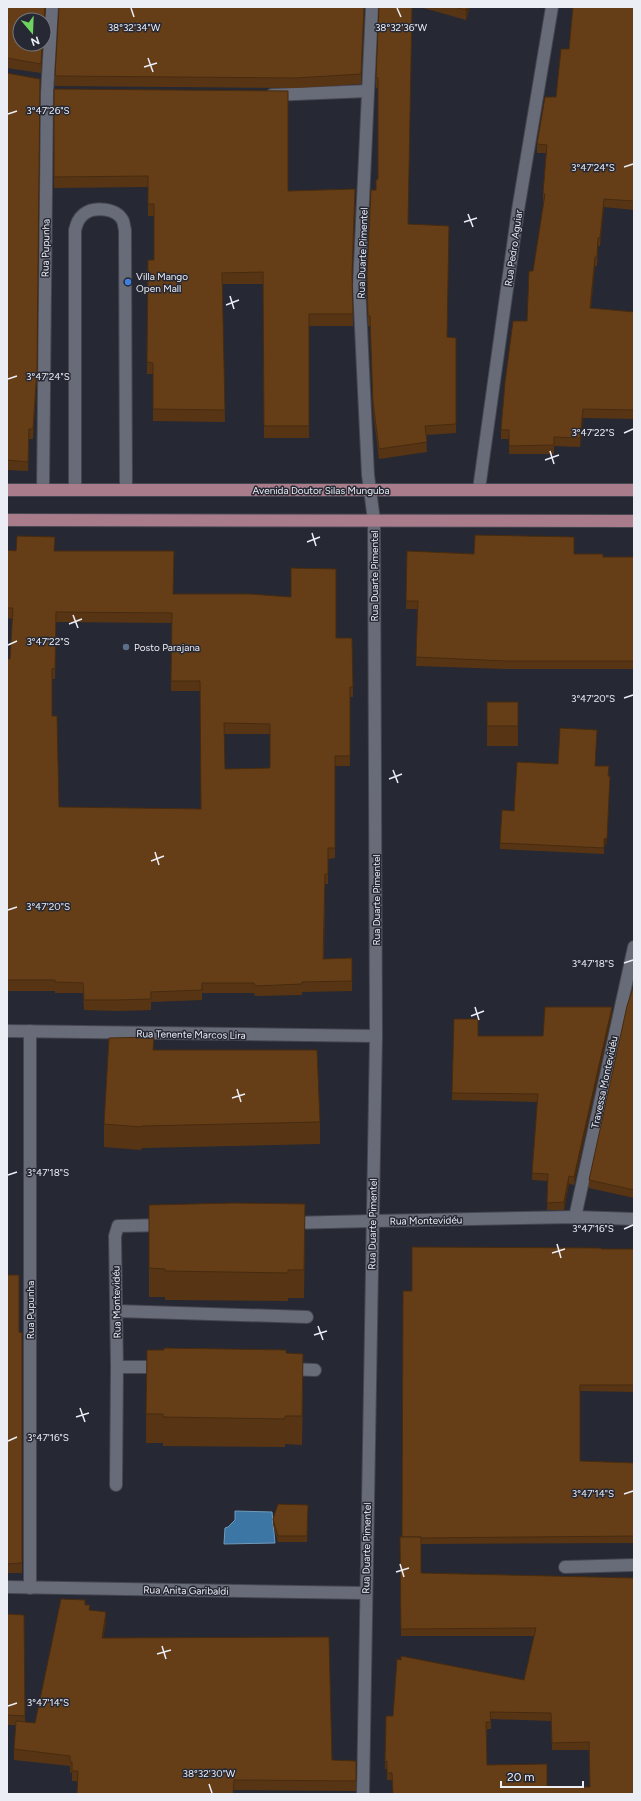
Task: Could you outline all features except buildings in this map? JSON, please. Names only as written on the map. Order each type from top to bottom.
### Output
[{"type":"main road","name":"Avenida Doutor Silas Munguba","points":[[7,490],[634,490]]},
{"type":"main road","points":[[7,520],[634,521]]},
{"type":"street","name":"Rua Pupunha","points":[[43,490],[47,88],[52,7]]},
{"type":"street","name":"Rua Duarte Pimentel","points":[[363,1794],[365,1593],[376,1036],[374,520],[369,489],[359,286],[372,7]]},
{"type":"street","name":"Rua Pedro Aguiar","points":[[479,489],[518,210],[552,7]]},
{"type":"street","points":[[33,80],[47,88],[63,93]]},
{"type":"street","points":[[257,95],[296,95],[368,90]]},
{"type":"street","points":[[75,490],[75,230],[78,220],[85,212],[100,210],[115,212],[122,220],[125,230],[126,490]]},
{"type":"street","name":"Travessa Montevidéu","points":[[575,1217],[634,947]]},
{"type":"street","name":"Rua Tenente Marcos Lira","points":[[7,1031],[376,1036]]},
{"type":"street","name":"Rua Pupunha","points":[[30,1032],[30,1588]]},
{"type":"street","name":"Rua Montevidéu","points":[[277,1223],[575,1217],[634,1219]]},
{"type":"street","name":"Rua Montevidéu","points":[[116,1486],[117,1311],[115,1236],[118,1226],[174,1225]]},
{"type":"street","points":[[117,1311],[307,1317]]},
{"type":"street","points":[[117,1367],[172,1368]]},
{"type":"street","points":[[275,1369],[315,1370]]},
{"type":"street","points":[[565,1567],[634,1565]]},
{"type":"street","name":"Rua Anita Garibaldi","points":[[7,1587],[365,1593]]},
{"type":"water","points":[[235,1511],[272,1512],[275,1543],[224,1544],[225,1528],[235,1520]]},
{"type":"place","name":"Villa Mango Open Mall","points":[[128,282]]},
{"type":"place","name":"Posto Parajana","points":[[126,647]]}]
